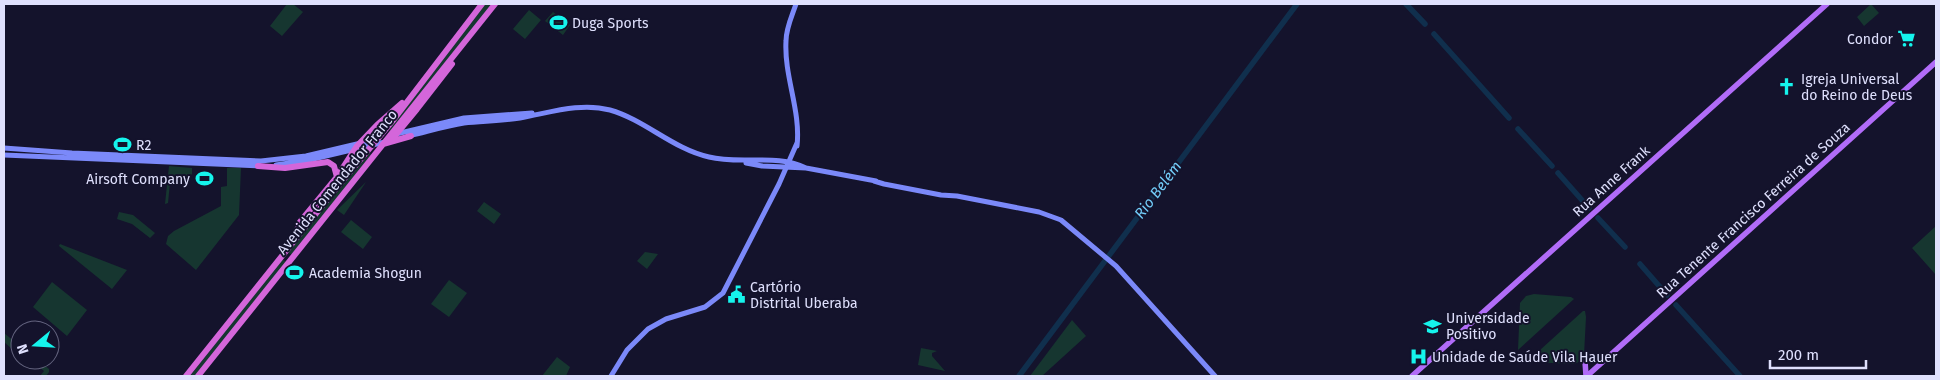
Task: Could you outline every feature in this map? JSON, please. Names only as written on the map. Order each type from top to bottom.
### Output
[{"type":"highway","name":"Avenida Comendador Franco","points":[[186,376],[413,94],[482,4]]},
{"type":"highway","name":"Avenida Comendador Franco","points":[[198,376],[383,144],[395,135],[418,110],[495,4]]},
{"type":"highway","points":[[293,242],[300,222],[337,176],[364,138],[413,94]]},
{"type":"highway","points":[[383,144],[411,136]]},
{"type":"highway","points":[[258,166],[285,168],[328,162],[334,166],[337,176]]},
{"type":"main road","points":[[611,376],[627,350],[648,330],[666,319],[704,307],[723,293],[789,164],[797,143],[798,122],[788,66],[786,42],[788,27],[796,4]]},
{"type":"main road","name":"Rua Anne Frank","points":[[1412,376],[1827,4]]},
{"type":"main road","name":"Rua Tenente Francisco Ferreira de Souza","points":[[1586,376],[1936,62]]},
{"type":"main road","points":[[4,155],[258,166],[293,163],[464,118],[540,113],[579,108],[606,109],[627,117],[692,152],[711,158],[759,165],[789,164],[1052,216],[1069,226],[1113,263],[1215,376]]},
{"type":"main road","points":[[4,148],[72,153],[261,161],[333,152]]},
{"type":"main road","points":[[72,153],[74,159]]},
{"type":"main road","points":[[1585,362],[1586,376]]},
{"type":"green space","points":[[287,4],[293,4],[303,12],[282,36],[270,26]]},
{"type":"green space","points":[[484,4],[492,4],[391,130],[388,130]]},
{"type":"green space","points":[[1871,4],[1879,13],[1864,26],[1857,17]]},
{"type":"green space","points":[[529,10],[541,20],[525,39],[513,29]]},
{"type":"green space","name":"Duga Sports","points":[[553,12],[570,25],[563,35],[545,21]]},
{"type":"green space","points":[[370,153],[371,155],[292,255],[287,252]]},
{"type":"green space","points":[[169,166],[192,168],[192,174],[187,179],[170,183],[168,203],[165,204]]},
{"type":"green space","points":[[227,168],[241,168],[239,215],[196,270],[166,244],[168,236],[221,206],[221,187],[227,186]]},
{"type":"green space","points":[[366,182],[344,215],[337,210]]},
{"type":"green space","points":[[484,202],[501,214],[494,224],[477,211]]},
{"type":"green space","points":[[119,212],[133,215],[155,233],[150,238],[132,224],[117,219]]},
{"type":"green space","points":[[351,220],[372,237],[363,249],[341,232]]},
{"type":"green space","points":[[1936,226],[1936,275],[1912,248]]},
{"type":"green space","points":[[60,244],[127,270],[112,289],[59,246]]},
{"type":"green space","points":[[645,252],[658,254],[647,269],[637,261]]},
{"type":"green space","points":[[282,259],[286,262],[196,376],[190,376]]},
{"type":"green space","points":[[449,280],[467,293],[449,317],[431,304]]},
{"type":"green space","points":[[52,282],[87,310],[67,336],[60,330],[60,320],[48,320],[33,307]]},
{"type":"green space","points":[[1534,294],[1571,297],[1574,299],[1518,350],[1520,303],[1526,296]]},
{"type":"green space","points":[[1585,311],[1586,317],[1584,355],[1581,361],[1574,364],[1529,362],[1529,360]]},
{"type":"green space","points":[[1072,320],[1086,336],[1042,376],[1030,376]]},
{"type":"green space","points":[[4,333],[10,338],[10,347],[4,342]]},
{"type":"green space","points":[[921,348],[937,351],[932,353],[932,356],[945,371],[918,365]]},
{"type":"green space","points":[[557,357],[570,367],[566,376],[542,376]]},
{"type":"green space","points":[[43,370],[49,370],[49,372],[46,376],[40,376]]},
{"type":"waterway","name":"Rio Belém","points":[[1019,376],[1297,4]]},
{"type":"waterway","points":[[1406,4],[1425,24]]},
{"type":"waterway","points":[[1434,34],[1509,118]]},
{"type":"waterway","points":[[1518,129],[1552,166]]},
{"type":"waterway","points":[[1558,173],[1589,208]]},
{"type":"waterway","points":[[1598,218],[1625,247]]},
{"type":"waterway","points":[[1640,264],[1667,295]]},
{"type":"waterway","points":[[1676,305],[1740,376]]},
{"type":"place","name":"Duga Sports","points":[[558,23]]},
{"type":"place","name":"Condor","points":[[1907,39]]},
{"type":"place","name":"Igreja Universal do Reino de Deus","points":[[1787,87]]},
{"type":"place","name":"R2","points":[[122,145]]},
{"type":"place","name":"Airsoft Company","points":[[204,179]]},
{"type":"place","name":"Academia Shogun","points":[[295,273]]},
{"type":"place","name":"Cartório Distrital Uberaba","points":[[736,295]]},
{"type":"place","name":"Universidade Positivo","points":[[1432,326]]},
{"type":"place","name":"Unidade de Saúde Vila Hauer","points":[[1418,357]]}]
